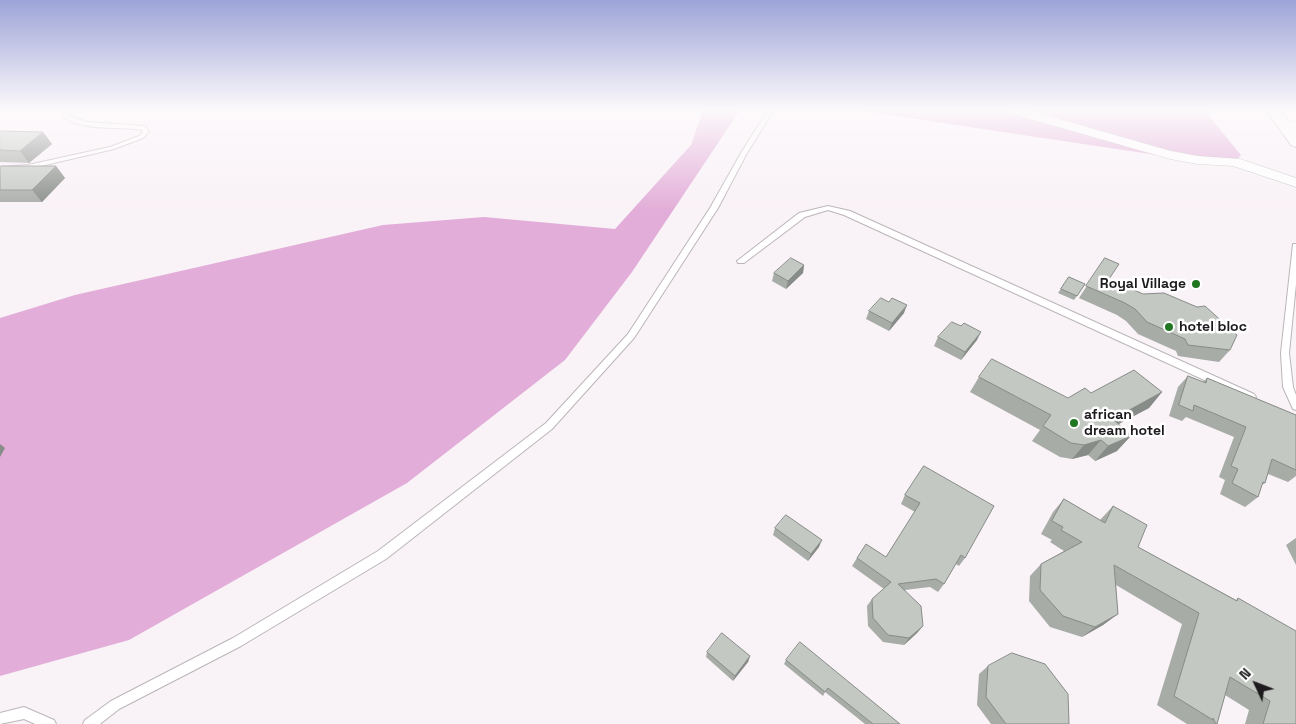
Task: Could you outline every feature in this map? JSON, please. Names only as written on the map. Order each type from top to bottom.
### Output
[{"type":"street","points":[[1129,144],[1170,155],[1198,160],[1236,162],[1296,182]]},
{"type":"lane","points":[[0,169],[28,167],[91,153],[121,144]]},
{"type":"lane","points":[[90,724],[115,705],[237,642],[382,555],[549,426],[630,336],[714,208],[750,144]]},
{"type":"lane","points":[[741,261],[802,215],[828,208],[856,217],[1258,400]]},
{"type":"lane","points":[[1296,246],[1285,354],[1288,387],[1296,406]]},
{"type":"lane","points":[[0,718],[24,713],[50,724]]},
{"type":"shaded area","points":[[717,144],[632,272],[565,360],[407,483],[129,640],[0,676],[0,318],[75,295],[383,225],[484,217],[615,229],[691,145]]},
{"type":"shaded area","points":[[1082,144],[1232,144],[1241,155],[1230,166]]},
{"type":"building","points":[[0,144],[29,144],[20,151],[0,150]]},
{"type":"building","points":[[1,166],[56,166],[32,190],[0,190]]},
{"type":"building","points":[[791,258],[804,265],[788,281],[774,273]]},
{"type":"building","points":[[1105,258],[1119,264],[1109,279],[1143,294],[1164,293],[1197,307],[1205,306],[1237,335],[1230,350],[1188,345],[1185,339],[1147,322],[1135,309],[1125,303],[1086,286]]},
{"type":"building","points":[[1069,277],[1085,284],[1077,296],[1061,289]]},
{"type":"building","points":[[881,298],[889,302],[892,298],[907,305],[892,323],[869,311]]},
{"type":"building","points":[[952,322],[961,326],[964,323],[981,332],[965,352],[938,337]]},
{"type":"building","points":[[992,359],[1068,398],[1085,388],[1091,393],[1134,370],[1162,392],[1113,419],[1131,436],[1108,446],[1101,440],[1084,445],[1071,443],[1043,426],[1051,415],[979,377]]},
{"type":"building","points":[[1188,376],[1206,383],[1207,378],[1296,415],[1296,470],[1272,459],[1265,483],[1263,482],[1258,497],[1232,483],[1238,469],[1231,466],[1246,427],[1194,405],[1193,411],[1179,405]]},
{"type":"building","points":[[924,466],[994,506],[965,558],[961,555],[944,584],[936,579],[898,584],[921,606],[923,626],[909,638],[888,635],[873,618],[872,599],[891,582],[857,558],[866,544],[886,557],[920,503],[905,495]]},
{"type":"building","points":[[1064,499],[1105,523],[1113,506],[1147,525],[1138,547],[1237,601],[1238,598],[1296,631],[1296,724],[1263,724],[1270,701],[1230,677],[1217,724],[1213,718],[1213,720],[1174,696],[1199,613],[1114,565],[1118,614],[1095,627],[1063,616],[1040,590],[1041,564],[1082,542],[1061,530],[1063,527],[1052,521]]},
{"type":"building","points":[[786,515],[822,540],[811,554],[775,528]]},
{"type":"building","points":[[722,633],[750,656],[735,676],[707,652]]},
{"type":"building","points":[[800,642],[900,724],[873,724],[828,688],[825,692],[786,660]]},
{"type":"building","points":[[1012,653],[1045,664],[1068,694],[1069,724],[1006,724],[986,697],[988,666]]},
{"type":"place","name":"Royal Village","points":[[1196,284]]},
{"type":"place","name":"hotel bloc","points":[[1169,327]]},
{"type":"place","name":"african dream hotel","points":[[1074,423]]}]
